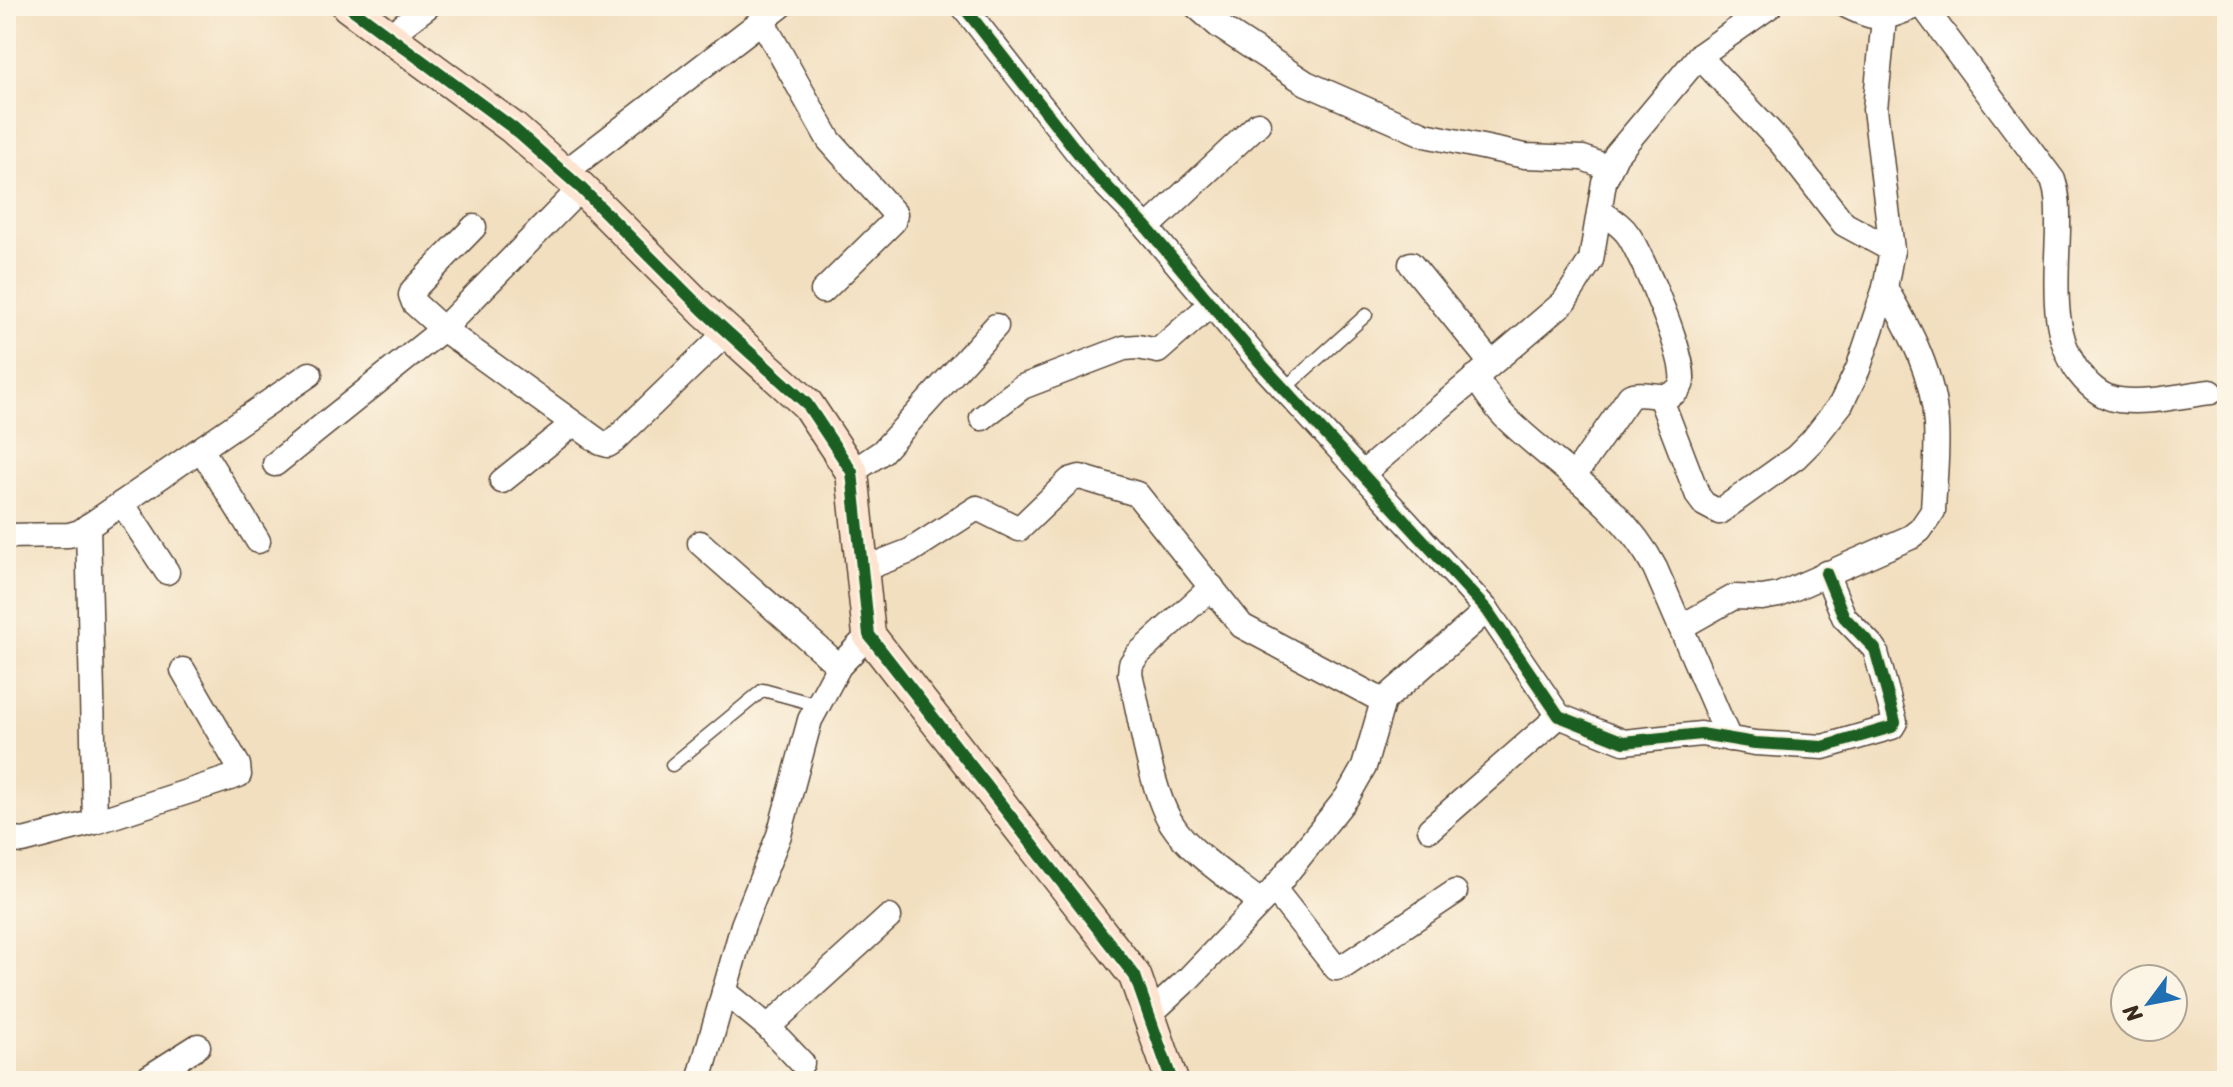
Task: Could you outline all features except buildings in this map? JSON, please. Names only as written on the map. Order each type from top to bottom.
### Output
[{"type":"street","points":[[348,6],[513,128],[573,181],[727,332],[807,404],[852,472],[869,635],[1135,976],[1172,1081]]},
{"type":"street","points":[[390,35],[428,6]]},
{"type":"street","points":[[963,6],[1093,172],[1147,228],[1284,389],[1487,610],[1559,716],[1624,742],[1701,734],[1823,747],[1895,725],[1875,649],[1844,617],[1826,573]]},
{"type":"street","points":[[1196,6],[1219,26],[1306,83],[1425,135],[1525,156],[1583,158],[1609,168]]},
{"type":"street","points":[[1362,474],[1550,314],[1573,290],[1591,260],[1604,182],[1616,155],[1699,56],[1770,6]]},
{"type":"street","points":[[1847,6],[1884,19],[1916,6]]},
{"type":"street","points":[[1923,6],[2053,180],[2058,202],[2056,316],[2067,352],[2085,381],[2101,394],[2115,400],[2211,392]]},
{"type":"street","points":[[275,464],[443,329],[573,181],[771,13],[829,140],[895,214],[893,222],[823,291]]},
{"type":"street","points":[[1660,397],[1698,496],[1712,510],[1719,512],[1796,457],[1841,404],[1858,369],[1885,288],[1892,250],[1875,109],[1884,19]]},
{"type":"street","points":[[1699,56],[1772,132],[1844,224],[1892,250]]},
{"type":"street","points":[[1147,228],[1258,124]]},
{"type":"street","points":[[1574,476],[1630,396],[1645,393],[1660,397],[1669,395],[1682,384],[1679,352],[1629,236],[1601,212]]},
{"type":"street","points":[[474,227],[411,295],[414,303],[443,329],[601,443],[608,445],[727,332]]},
{"type":"street","points":[[1411,264],[1483,370],[1506,418],[1606,504],[1644,550],[1655,568],[1729,739]]},
{"type":"street","points":[[1681,627],[1734,597],[1779,595],[1911,537],[1933,511],[1934,406],[1918,348],[1885,288]]},
{"type":"street","points":[[982,418],[1022,387],[1124,348],[1158,351],[1210,305]]},
{"type":"street","points":[[852,472],[882,452],[996,326]]},
{"type":"street","points":[[6,536],[69,535],[88,526],[310,374]]},
{"type":"street","points":[[502,481],[573,424]]},
{"type":"street","points":[[201,449],[258,541]]},
{"type":"street","points":[[861,570],[910,551],[977,508],[1019,529],[1070,480],[1080,477],[1137,494],[1247,630],[1383,701]]},
{"type":"street","points":[[122,503],[167,572]]},
{"type":"street","points":[[88,526],[95,822]]},
{"type":"street","points":[[700,543],[839,666]]},
{"type":"street","points":[[1212,587],[1131,664],[1130,674],[1160,801],[1172,824],[1186,841],[1267,896],[1336,968],[1344,966],[1455,892]]},
{"type":"street","points":[[1149,1015],[1267,896],[1347,797],[1364,767],[1383,701],[1487,610]]},
{"type":"street","points":[[699,1081],[743,925],[779,835],[810,720],[839,666],[869,635]]},
{"type":"street","points":[[6,839],[23,841],[95,822],[239,775],[238,765],[183,670]]},
{"type":"street","points":[[1430,829],[1559,716]]},
{"type":"street","points":[[768,1027],[889,917]]},
{"type":"street","points":[[724,991],[768,1027],[802,1063]]},
{"type":"street","points":[[143,1081],[198,1046]]},
{"type":"lane","points":[[1284,389],[1366,315]]},
{"type":"lane","points":[[672,765],[763,690],[818,705]]},
{"type":"cycle path","points":[[348,6],[513,128],[581,188],[704,311],[807,404],[852,472],[869,635],[1135,976],[1172,1081]]},
{"type":"cycle path","points":[[963,6],[1093,172],[1147,228],[1264,367],[1487,610],[1559,716],[1624,742],[1701,734],[1755,743],[1823,747],[1892,727],[1895,722],[1875,649],[1844,617],[1826,573]]}]
